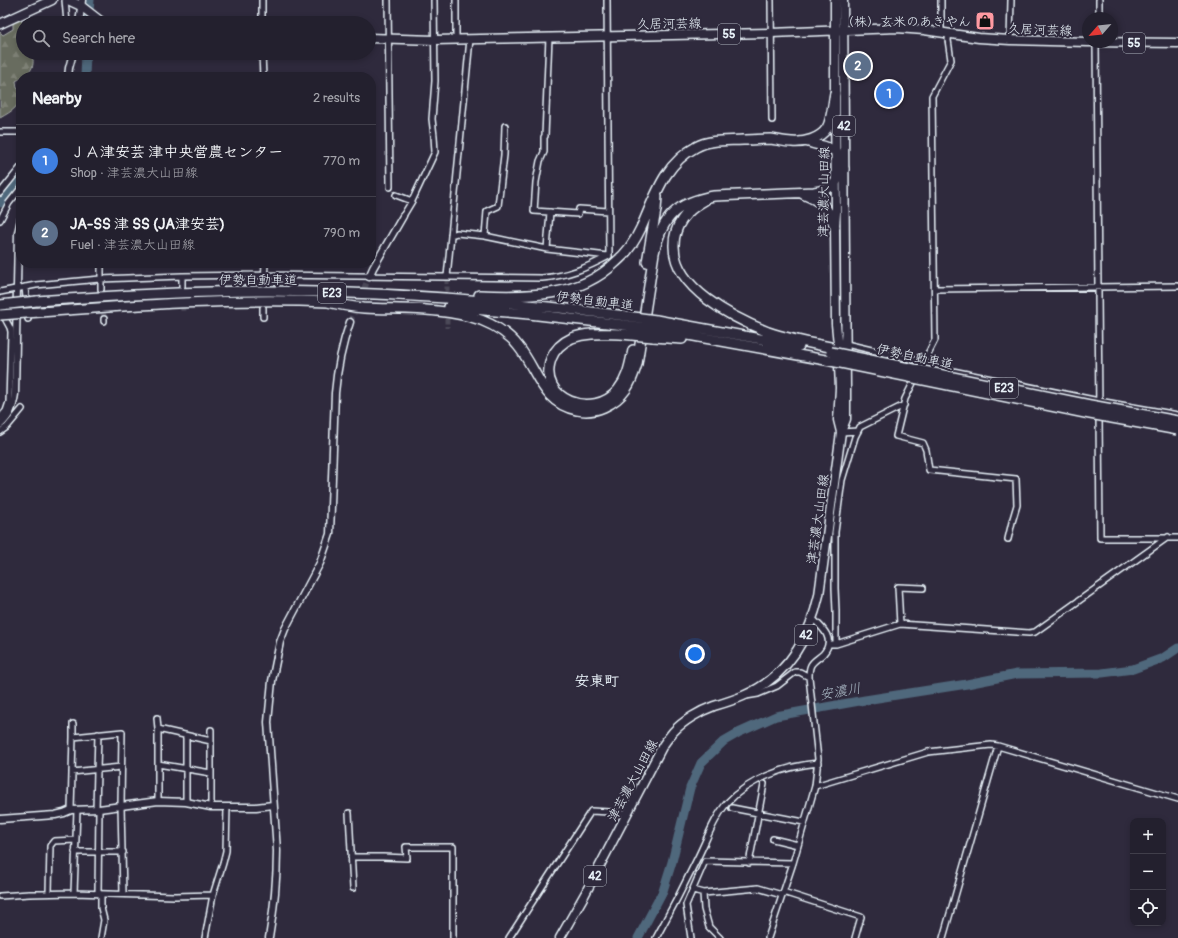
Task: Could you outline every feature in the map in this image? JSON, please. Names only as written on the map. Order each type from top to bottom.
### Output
[{"type":"highway","points":[[394,295],[420,293],[524,296],[560,292],[580,286],[603,273],[625,254],[634,242],[665,176],[676,162],[690,151],[712,141],[771,139],[792,143],[816,138],[827,127],[835,93]]},
{"type":"highway","points":[[323,301],[362,308],[438,311],[457,314],[482,321],[501,330],[513,340],[522,351],[542,386],[555,401],[574,410],[595,410],[612,403],[622,396],[634,373],[637,364],[654,253],[661,231],[670,216],[679,208],[694,200],[714,196],[800,193],[822,191],[830,188],[836,183],[844,169],[836,152],[828,147],[816,145],[806,141]]},
{"type":"highway","points":[[655,329],[621,334],[583,335],[572,338],[561,345],[553,354],[550,369],[553,385],[559,394],[567,400],[577,404],[595,403],[614,394],[627,376],[635,340],[651,230],[656,210],[658,189]]},
{"type":"highway","points":[[800,193],[814,198],[824,206],[829,212],[835,227]]},
{"type":"highway","points":[[714,196],[698,204],[686,213],[676,231],[674,240],[675,255],[684,276],[705,298],[741,320],[769,332],[830,349]]},
{"type":"highway","name":"伊勢自動車道","points":[[0,305],[37,301],[136,295],[271,291],[461,299],[589,311],[655,329],[746,345],[1178,430]]},
{"type":"highway","name":"伊勢自動車道","points":[[0,315],[132,305],[208,302],[323,301],[480,309],[625,320]]},
{"type":"highway","name":"伊勢自動車道","points":[[655,329],[830,349],[937,374],[1178,421]]},
{"type":"main road","points":[[17,16],[52,0]]},
{"type":"main road","points":[[68,0],[82,5],[94,16]]},
{"type":"main road","name":"津芸濃大山田線","points":[[560,938],[585,894],[662,747],[673,731],[704,710],[742,697],[764,685],[783,669],[800,646],[813,620],[831,531],[841,432],[846,419],[844,169],[839,30],[835,0]]},
{"type":"main road","name":"津芸濃大山田線","points":[[841,432],[838,420],[840,388],[836,324],[835,93],[839,30],[843,0]]},
{"type":"main road","points":[[0,24],[16,17]]},
{"type":"main road","name":"久居河芸線","points":[[376,38],[456,40],[771,33],[897,28],[945,32],[979,38],[1082,42]]},
{"type":"main road","name":"久居河芸線","points":[[1118,42],[1178,43]]},
{"type":"street","points":[[65,0],[66,16]]},
{"type":"street","points":[[262,0],[262,16]]},
{"type":"street","points":[[388,0],[390,186]]},
{"type":"street","points":[[376,263],[412,200],[435,152],[432,119],[435,81],[434,0]]},
{"type":"street","points":[[456,0],[456,40]]},
{"type":"street","points":[[607,0],[609,256]]},
{"type":"street","points":[[771,0],[772,120]]},
{"type":"street","points":[[941,0],[945,32],[951,60],[932,96],[935,340],[910,386],[896,436],[923,443],[926,450],[929,470],[1016,479],[1017,505],[1008,539]]},
{"type":"street","points":[[1010,40],[1011,0]]},
{"type":"street","points":[[1099,0],[1099,12]]},
{"type":"street","points":[[80,16],[82,5]]},
{"type":"street","points":[[549,37],[544,152],[540,161],[536,182],[534,211],[578,214],[579,209],[608,211]]},
{"type":"street","points":[[448,277],[470,39]]},
{"type":"street","points":[[1096,48],[1100,538],[1178,538]]},
{"type":"street","points":[[69,72],[71,60]]},
{"type":"street","points":[[262,60],[263,72]]},
{"type":"street","points":[[485,236],[487,211],[498,206],[504,155],[505,126]]},
{"type":"street","points":[[0,132],[16,132]]},
{"type":"street","points":[[0,193],[16,173]]},
{"type":"street","points":[[0,220],[16,195]]},
{"type":"street","points":[[396,195],[412,200]]},
{"type":"street","points":[[547,249],[550,212]]},
{"type":"street","points":[[451,235],[485,236],[547,249],[609,256]]},
{"type":"street","points":[[0,418],[6,411],[9,402],[11,332],[11,328],[5,320],[1,292],[36,285],[182,276],[265,275],[508,278],[552,277],[582,269],[609,256]]},
{"type":"street","points":[[0,426],[11,412],[15,394],[17,268]]},
{"type":"street","points":[[101,268],[101,289]]},
{"type":"street","points":[[264,268],[264,284]]},
{"type":"street","points":[[369,277],[373,268]]},
{"type":"street","points":[[182,276],[182,286]]},
{"type":"street","points":[[935,289],[1178,286]]},
{"type":"street","points":[[25,287],[28,319]]},
{"type":"street","points":[[263,317],[264,308]]},
{"type":"street","points":[[269,938],[276,894],[277,871],[268,722],[272,681],[280,642],[285,629],[320,563],[330,534],[336,378],[346,333],[350,322]]},
{"type":"street","points":[[846,344],[923,362],[948,370],[1099,401],[1178,415]]},
{"type":"street","points":[[836,644],[836,612],[831,531],[842,480],[855,437],[860,427],[904,405]]},
{"type":"street","points":[[0,432],[7,427],[22,409]]},
{"type":"street","points":[[841,432],[858,432]]},
{"type":"street","points":[[827,646],[900,624],[980,631],[1035,632],[1168,538]]},
{"type":"street","points":[[900,624],[898,588],[923,588]]},
{"type":"street","points":[[768,938],[793,863],[815,786],[818,761],[808,678],[811,664],[824,652],[827,646],[827,635],[824,630],[813,620]]},
{"type":"street","points":[[742,697],[752,696],[773,689],[795,672],[800,672],[808,678]]},
{"type":"street","points":[[157,718],[158,801]]},
{"type":"street","points":[[73,724],[72,772],[76,840],[74,893]]},
{"type":"street","points":[[158,730],[211,741]]},
{"type":"street","points":[[211,730],[211,807]]},
{"type":"street","points":[[73,737],[122,732],[121,806],[123,894]]},
{"type":"street","points":[[98,734],[96,770],[98,853],[101,908],[104,920],[101,938]]},
{"type":"street","points":[[186,736],[186,802]]},
{"type":"street","points":[[815,786],[928,752],[998,746],[1178,799]]},
{"type":"street","points":[[943,938],[998,746]]},
{"type":"street","points":[[656,938],[719,815],[728,802],[749,786],[775,772],[818,761]]},
{"type":"street","points":[[158,764],[211,773]]},
{"type":"street","points":[[72,772],[121,767]]},
{"type":"street","points":[[749,863],[764,784]]},
{"type":"street","points":[[0,819],[55,815],[74,810],[97,809],[158,801],[186,802],[211,807],[256,807],[273,805]]},
{"type":"street","points":[[205,938],[213,895],[226,851],[227,807]]},
{"type":"street","points":[[732,808],[804,822]]},
{"type":"street","points":[[509,938],[591,810],[627,813]]},
{"type":"street","points":[[349,813],[353,888]]},
{"type":"street","points":[[773,839],[798,845]]},
{"type":"street","points":[[49,893],[50,846],[54,841],[76,840]]},
{"type":"street","points":[[351,857],[407,858],[406,847],[452,847],[453,938]]},
{"type":"street","points":[[75,852],[123,852]]},
{"type":"street","points":[[691,938],[686,905],[705,861],[793,863]]},
{"type":"street","points":[[693,890],[703,893],[758,888],[783,894],[861,918],[855,938]]},
{"type":"street","points":[[0,896],[49,893],[100,893],[175,896],[213,895]]},
{"type":"street","points":[[703,893],[703,904],[709,927],[720,938]]},
{"type":"green space","points":[[16,20],[16,60],[33,60],[33,63],[29,72],[16,72],[16,107],[0,118],[0,32],[3,35],[13,29],[13,21]]},
{"type":"waterway","points":[[89,16],[90,0]]},
{"type":"waterway","points":[[85,72],[86,60]]},
{"type":"waterway","points":[[0,203],[16,182]]},
{"type":"waterway","name":"安濃川","points":[[638,938],[663,891],[672,862],[690,788],[701,763],[724,741],[738,733],[776,716],[967,684],[1017,674],[1102,673],[1133,669],[1163,658],[1178,648]]},
{"type":"tunnel","points":[[350,322],[369,277]]},
{"type":"tunnel","points":[[447,277],[447,299]]},
{"type":"tunnel","points":[[182,291],[183,312]]},
{"type":"tunnel","points":[[102,296],[104,319]]},
{"type":"tunnel","points":[[447,311],[447,328]]},
{"type":"place","name":"（株）玄米のあきやん","points":[[985,21]]},
{"type":"place","name":"JA-SS 津 SS (JA津安芸)","points":[[858,66]]},
{"type":"place","name":"ＪＡ津安芸 津中央営農センター","points":[[889,94]]},
{"type":"district","name":"安東町","points":[[597,681]]}]
